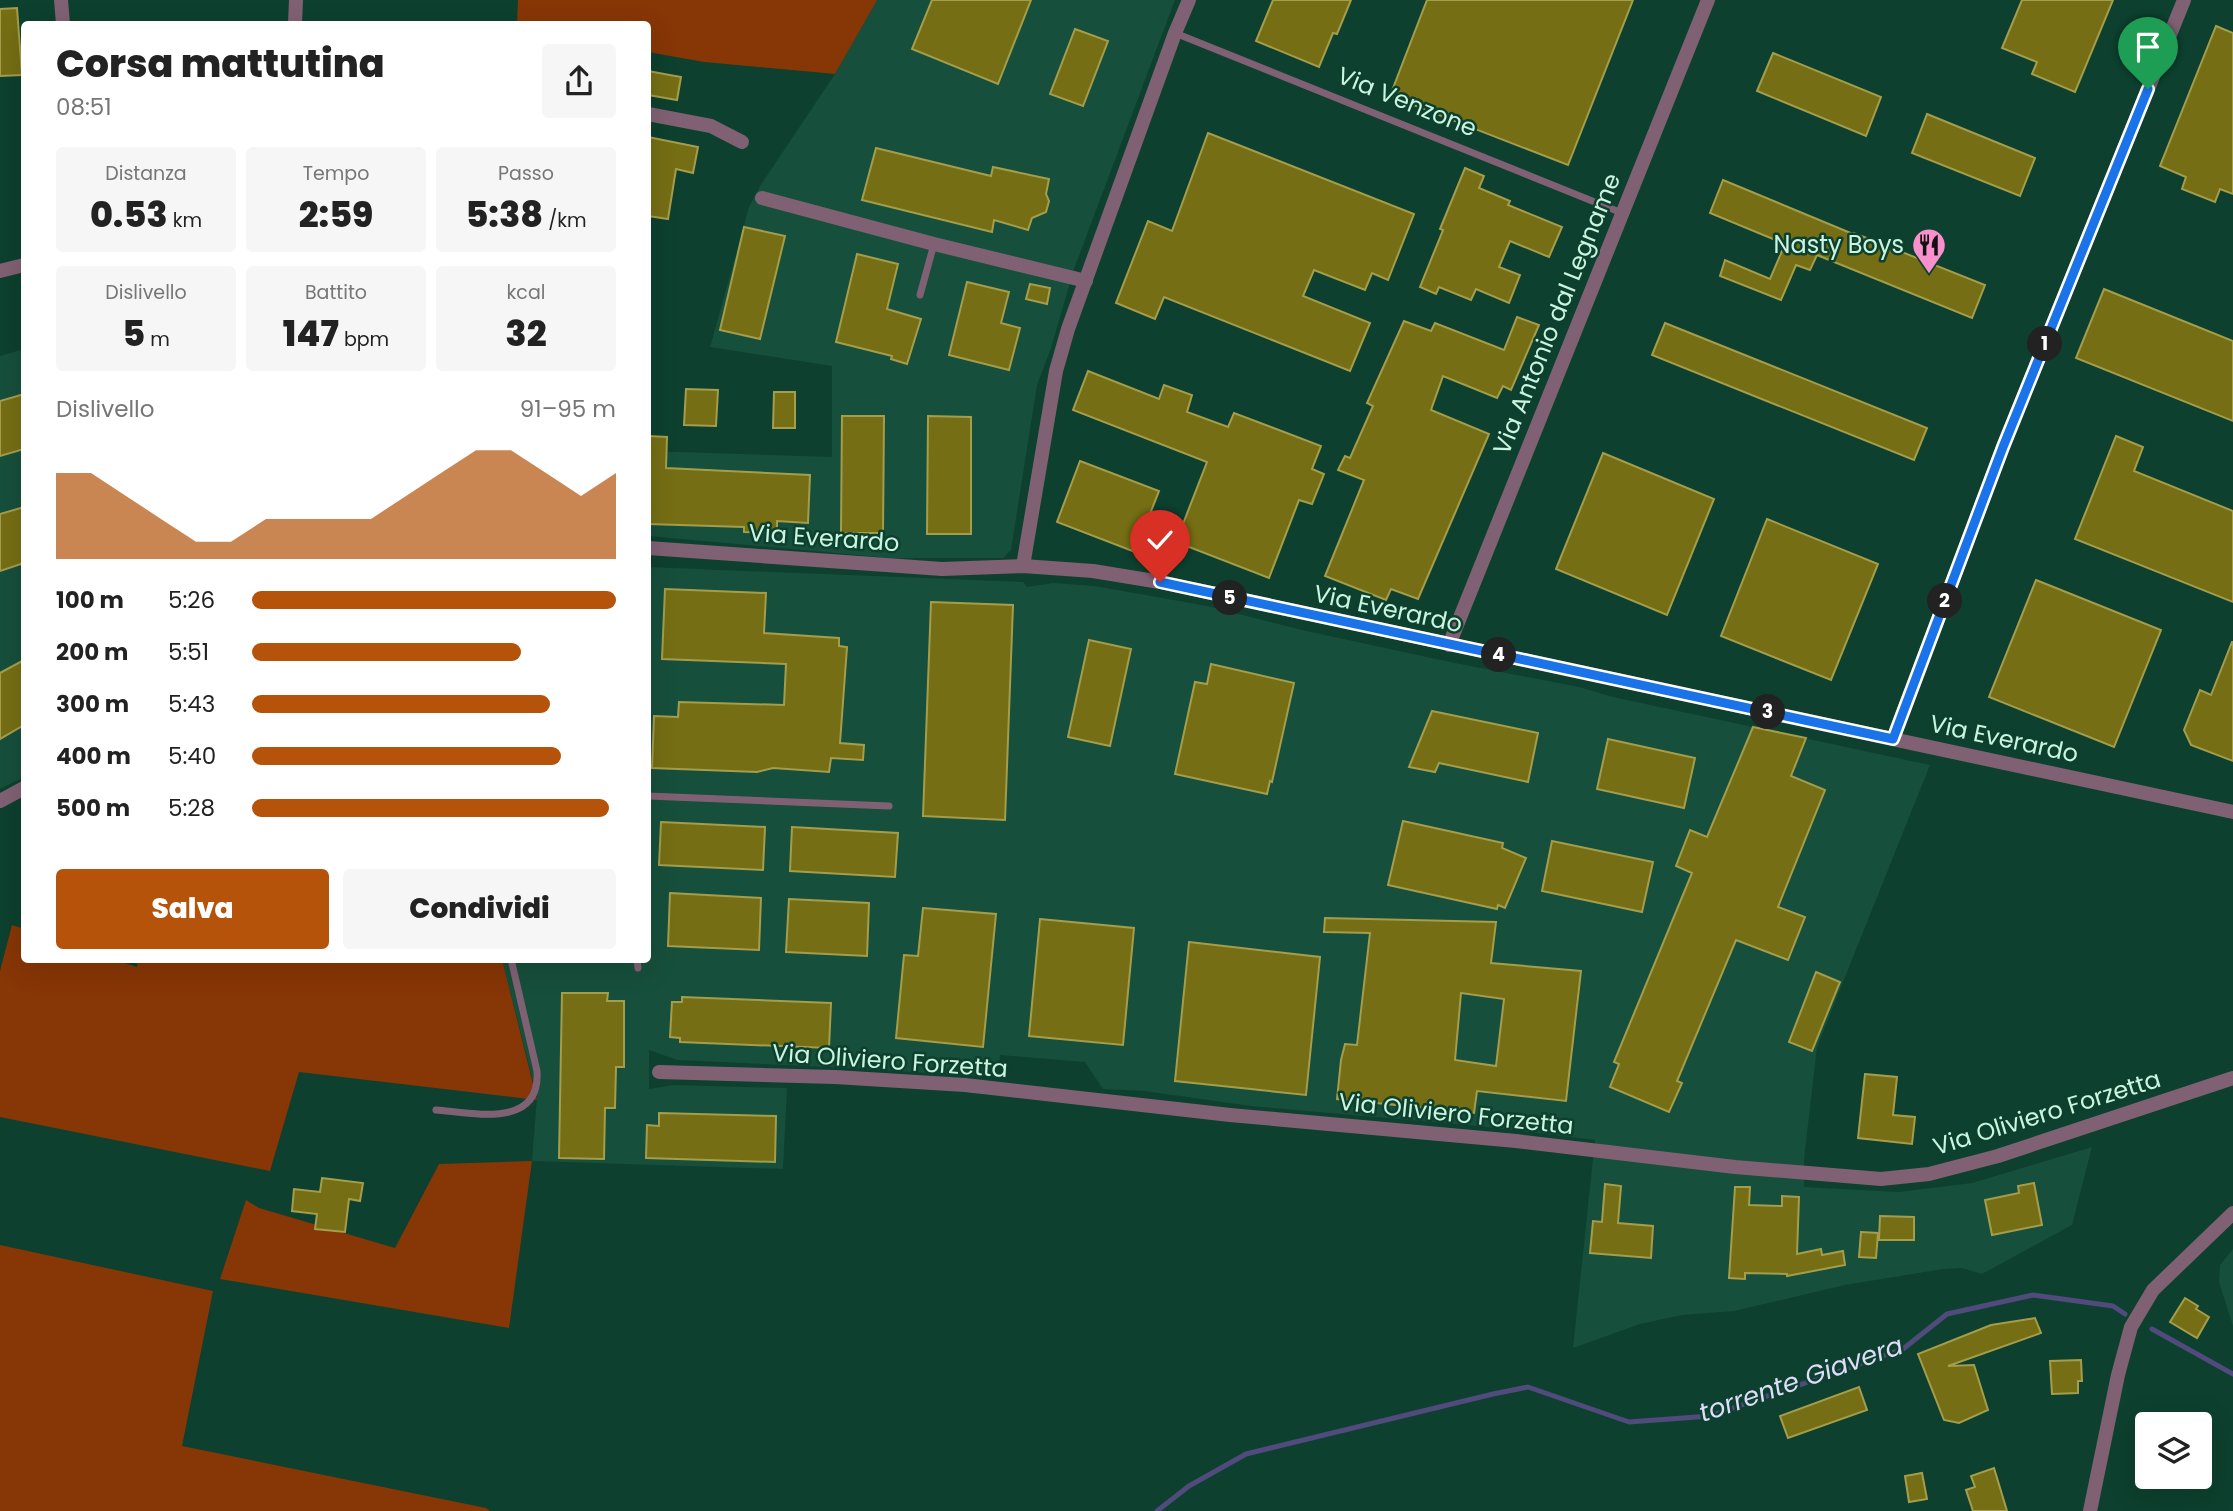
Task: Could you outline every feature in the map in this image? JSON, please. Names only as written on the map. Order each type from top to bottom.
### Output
[{"type":"street","points":[[61,0],[63,21]]},
{"type":"street","points":[[295,21],[296,0]]},
{"type":"street","points":[[1023,566],[1056,371],[1068,329],[1189,0]]},
{"type":"street","name":"Via Antonio dal Legname","points":[[1449,645],[1708,0]]},
{"type":"street","points":[[1893,739],[2003,447],[2185,0]]},
{"type":"street","points":[[651,115],[711,126],[742,142]]},
{"type":"street","points":[[762,198],[1086,281]]},
{"type":"street","points":[[0,271],[21,266]]},
{"type":"street","name":"Via Everardo","points":[[651,548],[942,569],[1023,566],[1093,571],[1160,582],[2233,812]]},
{"type":"street","points":[[0,801],[21,790]]},
{"type":"street","name":"Via Oliviero Forzetta","points":[[659,1072],[835,1077],[965,1085],[1244,1116],[1516,1141],[1735,1167],[1881,1179],[1928,1174],[1998,1156],[2233,1078]]},
{"type":"street","points":[[2090,1511],[2118,1375],[2131,1328],[2153,1290],[2233,1213]]},
{"type":"lane","name":"Via Venzone","points":[[1175,33],[1622,213]]},
{"type":"lane","points":[[920,295],[934,244]]},
{"type":"lane","points":[[651,796],[890,806]]},
{"type":"lane","points":[[436,1110],[492,1115],[524,1107],[533,1096],[538,1084],[537,1071],[511,963]]},
{"type":"lane","points":[[637,963],[638,968]]},
{"type":"shaded area","points":[[518,0],[877,0],[835,74],[704,62],[651,53],[651,21],[517,21]]},
{"type":"shaded area","points":[[876,0],[1175,0],[1074,269],[1037,385],[1011,550],[1003,558],[890,558],[651,536],[651,451],[832,457],[832,366],[710,347],[749,207],[760,186],[835,74]]},
{"type":"shaded area","points":[[21,350],[21,778],[0,789],[0,356]]},
{"type":"shaded area","points":[[651,567],[1023,582],[1027,587],[1053,583],[1095,586],[1207,606],[1302,630],[1579,687],[1613,697],[1930,765],[1817,1047],[1804,1159],[1804,1187],[1898,1192],[1972,1183],[2092,1147],[2072,1225],[1982,1274],[1962,1268],[1943,1269],[1845,1285],[1734,1311],[1682,1315],[1640,1324],[1573,1348],[1595,1140],[1477,1126],[1251,1106],[1144,1091],[1103,1089],[1085,1062],[1000,1055],[997,1077],[677,1060],[649,1050],[649,1089],[673,1085],[787,1088],[783,1169],[532,1161],[537,1097],[503,963],[651,963]]},
{"type":"shaded area","points":[[12,925],[21,928],[21,963],[124,963],[137,967],[138,963],[503,963],[537,1100],[299,1072],[270,1171],[0,1117],[0,971]]},
{"type":"shaded area","points":[[532,1161],[509,1328],[220,1279],[246,1200],[259,1208],[395,1248],[439,1164]]},
{"type":"shaded area","points":[[0,1245],[213,1291],[182,1446],[486,1508],[490,1511],[0,1511]]},
{"type":"shaded area","points":[[2233,1249],[2233,1326],[2219,1282],[2220,1265]]},
{"type":"building","points":[[932,0],[1031,0],[998,84],[912,49]]},
{"type":"building","points":[[1273,0],[1351,0],[1319,67],[1256,41]]},
{"type":"building","points":[[1427,0],[1633,0],[1568,165],[1390,96]]},
{"type":"building","points":[[2022,0],[2113,0],[2075,92],[2032,74],[2037,62],[2002,48]]},
{"type":"building","points":[[17,8],[21,75],[0,76],[0,9]]},
{"type":"building","points":[[2216,26],[2233,33],[2233,194],[2220,189],[2215,202],[2182,189],[2186,177],[2160,166]]},
{"type":"building","points":[[1075,29],[1108,41],[1083,106],[1050,94]]},
{"type":"building","points":[[1773,53],[1881,97],[1866,136],[1757,91]]},
{"type":"building","points":[[651,72],[681,77],[677,100],[651,96]]},
{"type":"building","points":[[1927,114],[2035,158],[2020,196],[1912,153]]},
{"type":"building","points":[[1208,133],[1414,214],[1388,280],[1372,273],[1365,290],[1314,270],[1303,296],[1370,323],[1350,371],[1164,297],[1155,319],[1116,303],[1148,221],[1172,231]]},
{"type":"building","points":[[651,138],[698,147],[693,173],[676,169],[668,219],[651,216]]},
{"type":"building","points":[[876,148],[991,176],[993,167],[1049,179],[1046,212],[1032,218],[1028,230],[994,220],[992,232],[862,200]]},
{"type":"building","points":[[1465,168],[1484,176],[1479,188],[1510,201],[1508,205],[1562,227],[1549,257],[1510,241],[1499,267],[1520,275],[1509,303],[1476,289],[1471,300],[1439,287],[1436,294],[1420,287]]},
{"type":"building","points":[[1723,180],[1985,285],[1972,318],[1817,255],[1810,270],[1796,265],[1781,300],[1720,276],[1725,260],[1770,279],[1785,244],[1710,213]]},
{"type":"building","points":[[744,227],[785,236],[760,339],[720,330]]},
{"type":"building","points":[[857,254],[898,264],[887,309],[921,319],[907,364],[891,359],[892,356],[836,342]]},
{"type":"building","points":[[967,282],[1009,292],[1001,323],[1020,328],[1009,370],[949,355]]},
{"type":"building","points":[[1030,284],[1050,288],[1047,304],[1026,299]]},
{"type":"building","points":[[2104,289],[2233,341],[2233,421],[2076,358]]},
{"type":"building","points":[[1517,317],[1539,325],[1511,390],[1503,386],[1497,398],[1443,376],[1431,410],[1489,434],[1418,599],[1391,589],[1386,600],[1325,576],[1364,480],[1338,470],[1345,456],[1350,458],[1373,406],[1367,403],[1404,321],[1431,331],[1435,323],[1504,350]]},
{"type":"building","points":[[1665,323],[1927,428],[1914,460],[1652,355]]},
{"type":"building","points":[[1088,371],[1159,399],[1164,385],[1192,395],[1187,412],[1228,427],[1234,413],[1321,446],[1312,469],[1324,474],[1312,504],[1299,500],[1269,578],[1176,542],[1207,462],[1073,410]]},
{"type":"building","points":[[686,389],[718,390],[716,426],[684,425]]},
{"type":"building","points":[[774,392],[795,392],[795,428],[773,428]]},
{"type":"building","points":[[21,395],[21,450],[0,456],[0,401]]},
{"type":"building","points":[[842,416],[884,416],[883,533],[841,533]]},
{"type":"building","points":[[928,416],[971,417],[971,534],[927,534]]},
{"type":"building","points":[[651,436],[667,437],[666,468],[810,475],[808,523],[777,521],[777,533],[744,532],[744,527],[651,524]]},
{"type":"building","points":[[2116,436],[2143,447],[2134,471],[2233,511],[2233,602],[2075,539]]},
{"type":"building","points":[[1603,453],[1714,499],[1667,615],[1556,569]]},
{"type":"building","points":[[1080,461],[1159,491],[1135,552],[1057,522]]},
{"type":"building","points":[[21,508],[21,564],[0,571],[0,514]]},
{"type":"building","points":[[1767,519],[1878,564],[1831,680],[1721,636]]},
{"type":"building","points":[[2036,580],[2161,630],[2114,747],[1989,697]]},
{"type":"building","points":[[665,589],[766,593],[764,633],[839,638],[839,646],[847,647],[840,743],[864,745],[863,760],[831,758],[829,772],[773,768],[757,772],[652,768],[654,716],[678,717],[679,702],[784,705],[786,664],[662,659]]},
{"type":"building","points":[[931,602],[1013,605],[1005,820],[923,816]]},
{"type":"building","points":[[1089,640],[1131,649],[1110,746],[1068,737]]},
{"type":"building","points":[[2232,642],[2233,761],[2191,745],[2184,730],[2200,690],[2211,695]]},
{"type":"building","points":[[21,662],[21,727],[0,739],[0,673]]},
{"type":"building","points":[[1211,664],[1294,683],[1267,794],[1175,774],[1195,682],[1207,684]]},
{"type":"building","points":[[1432,711],[1538,733],[1528,782],[1439,763],[1435,772],[1409,767]]},
{"type":"building","points":[[1753,727],[1806,738],[1791,776],[1825,790],[1778,907],[1805,917],[1788,960],[1736,940],[1677,1081],[1682,1083],[1669,1112],[1610,1087],[1619,1064],[1614,1062],[1692,873],[1676,866],[1690,830],[1707,837]]},
{"type":"building","points":[[1608,739],[1695,758],[1684,808],[1597,789]]},
{"type":"building","points":[[1403,821],[1503,843],[1502,848],[1526,858],[1505,908],[1498,905],[1497,909],[1388,885]]},
{"type":"building","points":[[661,822],[765,827],[763,870],[659,865]]},
{"type":"building","points":[[792,827],[898,833],[895,877],[790,871]]},
{"type":"building","points":[[1552,841],[1653,862],[1642,912],[1542,891]]},
{"type":"building","points":[[670,893],[761,898],[759,950],[668,946]]},
{"type":"building","points":[[789,899],[869,903],[867,956],[786,952]]},
{"type":"building","points":[[923,908],[996,914],[983,1047],[896,1038],[904,955],[918,956]]},
{"type":"building","points":[[1325,918],[1496,922],[1491,963],[1581,971],[1566,1101],[1477,1091],[1474,1113],[1337,1099],[1345,1044],[1357,1045],[1370,933],[1324,932]],"holes":[[[1461,993],[1504,999],[1496,1066],[1455,1060]]]},
{"type":"building","points":[[1040,919],[1134,928],[1123,1045],[1029,1036]]},
{"type":"building","points":[[1189,942],[1320,957],[1306,1095],[1175,1081]]},
{"type":"building","points":[[1816,972],[1840,982],[1812,1051],[1789,1042]]},
{"type":"building","points":[[562,993],[608,993],[607,1001],[624,1001],[624,1067],[616,1067],[615,1108],[605,1108],[604,1159],[559,1158]]},
{"type":"building","points":[[682,997],[831,1003],[829,1048],[680,1042],[680,1038],[670,1037],[672,1002],[682,1002]]},
{"type":"building","points":[[1865,1074],[1897,1077],[1893,1115],[1915,1117],[1912,1144],[1858,1138]]},
{"type":"building","points":[[659,1113],[776,1116],[775,1162],[646,1158],[647,1125],[659,1126]]},
{"type":"building","points":[[322,1178],[363,1183],[360,1201],[349,1199],[345,1232],[315,1229],[317,1214],[292,1211],[294,1189],[320,1192]]},
{"type":"building","points":[[2034,1183],[2042,1225],[1992,1235],[1985,1200],[2019,1193],[2018,1186]]},
{"type":"building","points":[[1605,1184],[1621,1186],[1618,1223],[1653,1226],[1651,1258],[1590,1253],[1593,1221],[1602,1222]]},
{"type":"building","points":[[1735,1187],[1750,1187],[1749,1205],[1782,1206],[1782,1196],[1799,1197],[1797,1254],[1821,1249],[1822,1255],[1843,1251],[1845,1265],[1787,1276],[1745,1273],[1745,1279],[1729,1278]]},
{"type":"building","points":[[1880,1216],[1914,1217],[1914,1240],[1879,1240]]},
{"type":"building","points":[[1861,1232],[1878,1233],[1876,1258],[1859,1257]]},
{"type":"building","points":[[2185,1298],[2209,1317],[2197,1338],[2170,1322]]},
{"type":"building","points":[[2035,1318],[2041,1333],[1948,1366],[1974,1365],[1988,1410],[1959,1423],[1944,1420],[1918,1354],[1991,1325]]},
{"type":"building","points":[[2081,1360],[2082,1381],[2078,1381],[2078,1393],[2052,1394],[2050,1361]]},
{"type":"building","points":[[1859,1387],[1867,1410],[1788,1438],[1780,1416]]},
{"type":"building","points":[[1994,1468],[2007,1511],[1973,1511],[1966,1490],[1975,1487],[1971,1476]]},
{"type":"building","points":[[1922,1473],[1927,1499],[1909,1502],[1905,1476]]},
{"type":"waterway","name":"torrente Giavera","points":[[1157,1511],[1189,1486],[1246,1454],[1493,1394],[1528,1387],[1629,1422],[1710,1416],[1903,1349],[1947,1314],[2033,1295],[2113,1306],[2125,1314]]},
{"type":"waterway","points":[[2152,1329],[2233,1374]]},
{"type":"place","name":"Nasty Boys","points":[[1929,275]]},
{"type":"route","points":[[1160,582],[1893,739],[2003,447],[2148,89]]}]
